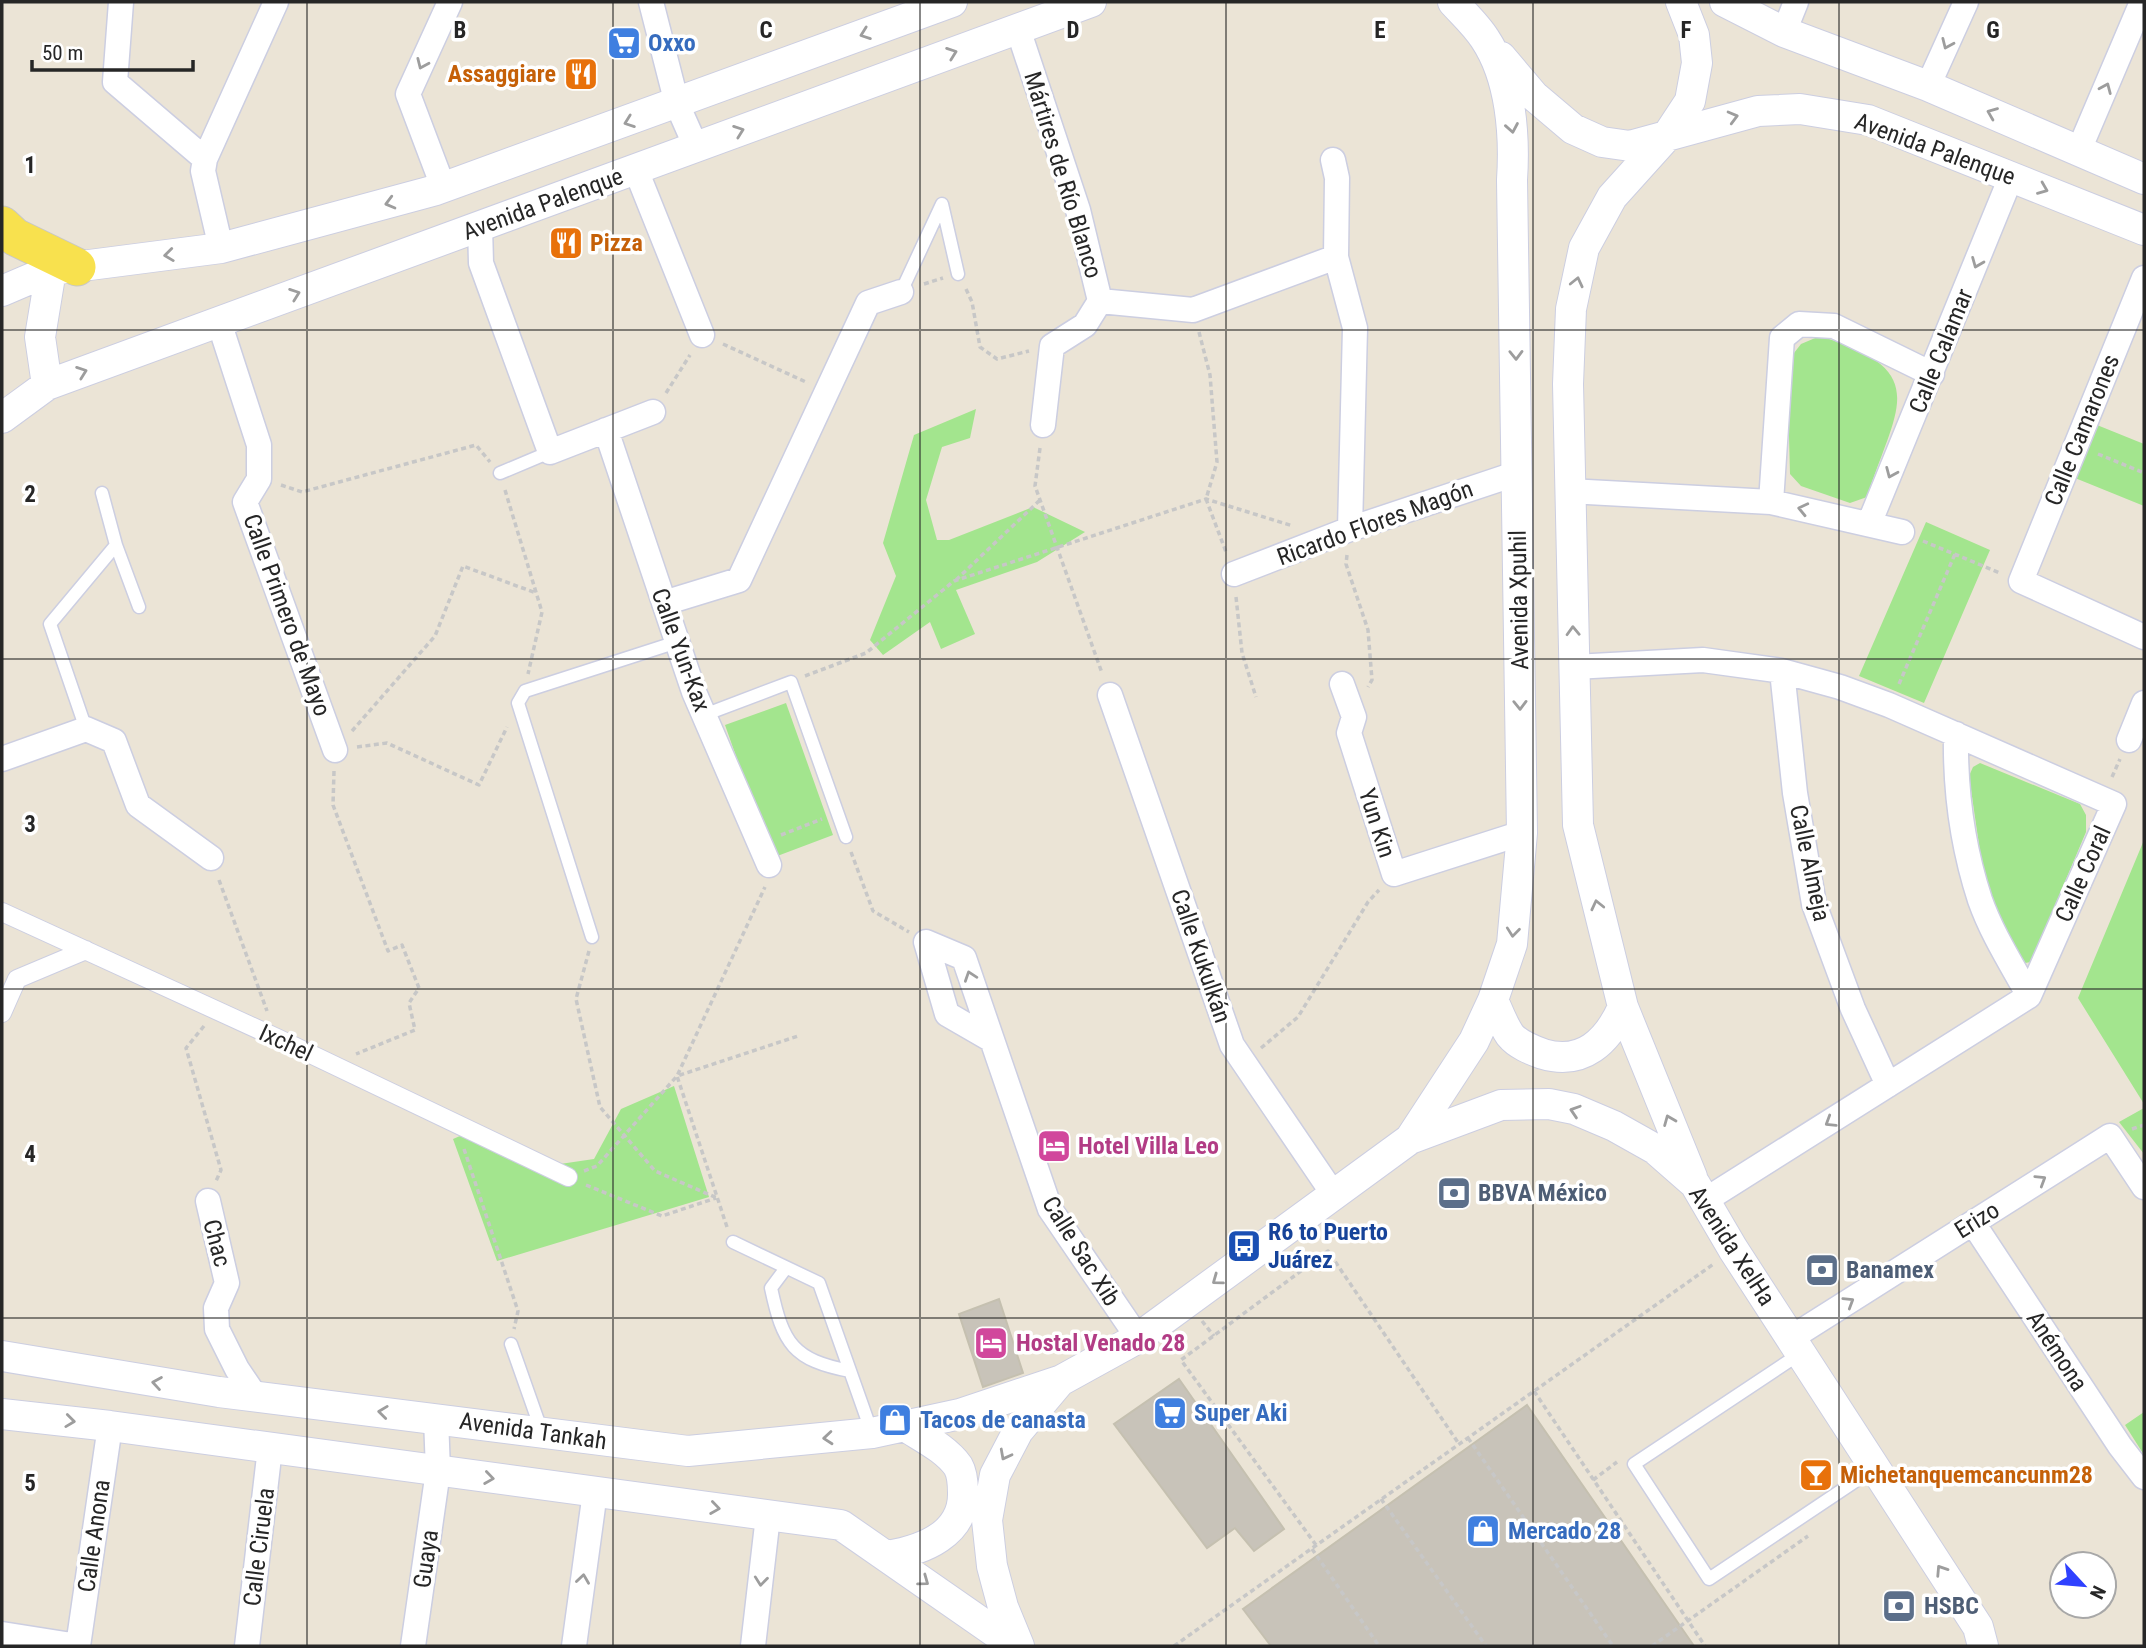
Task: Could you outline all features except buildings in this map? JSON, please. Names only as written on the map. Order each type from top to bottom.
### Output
[{"type":"main road","points":[[2,225],[15,237],[64,268]]},
{"type":"street","points":[[121,2],[116,82],[205,159]]},
{"type":"street","points":[[221,248],[203,172],[205,159],[276,2]]},
{"type":"street","points":[[436,190],[439,176],[408,94],[450,2]]},
{"type":"street","points":[[651,2],[677,104],[696,147]]},
{"type":"street","name":"Avenida Palenque","points":[[2,291],[64,268],[221,248],[436,190],[677,104],[902,10],[952,2]]},
{"type":"street","name":"Avenida Palenque","points":[[2,418],[47,385],[1091,2]]},
{"type":"street","name":"Avenida Palenque","points":[[1442,2],[1486,40],[1534,96],[1573,129],[1602,142],[1630,146],[1758,111],[1800,109],[1868,120],[2144,230]]},
{"type":"street","points":[[1453,2],[1486,40]]},
{"type":"street","points":[[1681,2],[1694,35],[1697,63],[1690,101],[1667,136],[1612,197],[1584,248],[1571,309],[1569,491],[1578,825],[1623,1007],[1699,1192],[1888,1085],[2029,996],[2000,946],[1980,900],[1955,778],[1956,734]]},
{"type":"street","points":[[1725,2],[1784,32],[1928,86],[2144,179]]},
{"type":"street","points":[[1784,32],[1796,2]]},
{"type":"street","points":[[1928,86],[1966,2]]},
{"type":"street","points":[[2079,150],[2142,2]]},
{"type":"street","name":"Mártires de Río Blanco","points":[[1018,29],[1078,210],[1100,301],[1085,325],[1052,346]]},
{"type":"street","name":"Avenida Xpuhil","points":[[1410,1139],[1474,1041],[1493,1000],[1512,944],[1522,833],[1514,139],[1506,91],[1486,40]]},
{"type":"street","points":[[1333,160],[1337,178],[1336,257],[1355,328],[1339,533]]},
{"type":"street","points":[[636,170],[702,335]]},
{"type":"street","name":"Calle Calamar","points":[[1869,524],[1933,374],[2011,177]]},
{"type":"street","points":[[480,226],[481,263],[550,452],[653,412]]},
{"type":"street","points":[[1100,301],[1193,310],[1336,257]]},
{"type":"street","points":[[47,385],[42,370],[40,337],[64,268]]},
{"type":"street","name":"Calle Camarones","points":[[2021,581],[2144,278]]},
{"type":"street","points":[[664,603],[739,580],[829,392],[868,303],[901,292]]},
{"type":"street","name":"Calle Primero de Mayo","points":[[219,322],[259,445],[259,479],[245,502],[335,750]]},
{"type":"street","points":[[1771,502],[1782,338],[1799,324],[1834,326],[1933,374]]},
{"type":"street","points":[[1043,425],[1052,346]]},
{"type":"street","name":"Calle Yun-Kax","points":[[606,430],[704,715],[764,854]]},
{"type":"street","name":"Ricardo Flores Magón","points":[[1234,574],[1339,533],[1518,473]]},
{"type":"street","points":[[1569,491],[1771,502],[1902,532]]},
{"type":"street","points":[[2021,581],[2144,637]]},
{"type":"street","name":"Calle Coral","points":[[1574,667],[1703,660],[1782,671],[1840,687],[1889,705],[2114,804],[2029,996]]},
{"type":"street","name":"Calle Almeja","points":[[1782,671],[1795,793],[1814,904],[1853,1009],[1888,1085]]},
{"type":"street","name":"Yun Kin","points":[[1342,684],[1354,717],[1349,733],[1394,874],[1522,833]]},
{"type":"street","name":"Calle Kukulkán","points":[[1110,695],[1232,1045],[1334,1195]]},
{"type":"street","points":[[2129,740],[2144,703]]},
{"type":"street","points":[[2,759],[86,729],[114,741],[138,805],[211,858]]},
{"type":"street","name":"Ixchel","points":[[2,912],[277,1038],[568,1177]]},
{"type":"street","points":[[926,942],[947,1014],[992,1040]]},
{"type":"street","name":"Calle Sac Xib","points":[[926,942],[964,958],[1050,1209],[1138,1338]]},
{"type":"street","points":[[2,1013],[17,979],[86,950]]},
{"type":"street","points":[[1493,1000],[1511,1036],[1530,1050],[1558,1058],[1583,1055],[1600,1044],[1613,1030],[1623,1007]]},
{"type":"street","name":"Avenida XelHa","points":[[1017,1646],[992,1566],[987,1520],[995,1475],[1018,1431],[1060,1381],[1138,1338],[1410,1139],[1501,1105],[1549,1104],[1574,1110],[1614,1126],[1655,1149],[1699,1192],[1980,1637]]},
{"type":"street","name":"Erizo","points":[[1796,1346],[1973,1223],[2110,1136],[2144,1187]]},
{"type":"street","name":"Chac","points":[[208,1201],[227,1283],[216,1308],[216,1329],[256,1397]]},
{"type":"street","name":"Anémona","points":[[1973,1223],[2124,1453],[2144,1477]]},
{"type":"street","name":"Avenida Tankah","points":[[2,1356],[256,1397],[688,1451],[872,1433],[1004,1401],[1060,1381]]},
{"type":"street","points":[[2,1414],[270,1447],[841,1525],[1017,1646]]},
{"type":"street","name":"Guaya","points":[[413,1646],[438,1471],[436,1418]]},
{"type":"street","name":"Calle Anona","points":[[2,1634],[78,1646],[110,1426]]},
{"type":"street","points":[[887,1556],[918,1551],[950,1530],[963,1511],[960,1468],[943,1450],[905,1426]]},
{"type":"street","name":"Calle Ciruela","points":[[247,1646],[270,1447]]},
{"type":"street","points":[[574,1646],[594,1492]]},
{"type":"street","points":[[754,1646],[768,1516]]},
{"type":"street","points":[[1980,1637],[2006,1646]]},
{"type":"lane","points":[[901,292],[942,204],[958,274]]},
{"type":"lane","points":[[500,473],[550,452]]},
{"type":"lane","points":[[102,493],[116,545],[139,607]]},
{"type":"lane","points":[[86,729],[50,624],[116,545]]},
{"type":"lane","points":[[592,937],[518,703],[525,691],[677,642]]},
{"type":"lane","points":[[704,715],[791,681],[846,836]]},
{"type":"lane","points":[[733,1242],[819,1283],[872,1433]]},
{"type":"lane","points":[[786,1268],[771,1288],[777,1317],[792,1346],[817,1364],[850,1371]]},
{"type":"lane","points":[[511,1344],[542,1432]]},
{"type":"lane","points":[[1796,1346],[1634,1464],[1709,1579],[1875,1468]]},
{"type":"path","points":[[901,292],[958,274],[972,302],[980,347],[997,359],[1052,346]]},
{"type":"path","points":[[1193,310],[1210,375],[1217,462],[1206,499]]},
{"type":"path","points":[[653,412],[702,335],[829,392]]},
{"type":"path","points":[[1043,425],[1035,486],[1110,695]]},
{"type":"path","points":[[259,479],[302,492],[476,445],[500,473],[542,612],[525,691]]},
{"type":"path","points":[[2076,445],[2144,472]]},
{"type":"path","points":[[954,582],[1206,499],[1339,533],[1346,564],[1368,630],[1372,680],[1354,717]]},
{"type":"path","points":[[791,681],[866,653],[954,582],[1040,500]]},
{"type":"path","points":[[1902,532],[2021,581]]},
{"type":"path","points":[[1889,705],[1955,554]]},
{"type":"path","points":[[332,1064],[415,1030],[409,1003],[419,988],[402,945],[388,951],[333,805],[335,750],[435,636],[463,566],[536,593]]},
{"type":"path","points":[[335,750],[387,743],[479,785],[518,703]]},
{"type":"path","points":[[2102,799],[2129,740]]},
{"type":"path","points":[[568,1177],[597,1166],[677,1076],[771,875],[764,854],[838,813]]},
{"type":"path","points":[[846,836],[873,911],[926,942]]},
{"type":"path","points":[[211,858],[277,1038]]},
{"type":"path","points":[[1243,1063],[1298,1017],[1368,902],[1394,874]]},
{"type":"path","points":[[592,937],[576,999],[600,1107],[655,1171],[717,1198]]},
{"type":"path","points":[[208,1201],[221,1170],[186,1048],[217,1011]]},
{"type":"path","points":[[677,1076],[798,1036]]},
{"type":"path","points":[[677,1076],[733,1242]]},
{"type":"path","points":[[455,1122],[518,1311],[511,1344]]},
{"type":"path","points":[[568,1177],[662,1216],[717,1198]]},
{"type":"path","points":[[1174,1646],[1733,1249]]},
{"type":"path","points":[[1316,1545],[1181,1360],[1328,1251],[1459,1444]]},
{"type":"path","points":[[1534,1391],[1705,1646]]},
{"type":"path","points":[[1468,1438],[1613,1646]]},
{"type":"path","points":[[1381,1499],[1486,1646]]},
{"type":"path","points":[[1652,1646],[1819,1528]]},
{"type":"path","points":[[1312,1549],[1379,1646]]},
{"type":"green space","points":[[1820,336],[1856,349],[1880,363],[1893,379],[1897,396],[1895,416],[1867,497],[1850,503],[1801,486],[1790,474],[1787,362],[1801,344]]},
{"type":"green space","points":[[976,409],[970,438],[942,447],[926,500],[937,540],[949,540],[1033,507],[1085,532],[1037,562],[956,590],[975,634],[941,649],[930,622],[883,655],[870,640],[896,576],[883,543],[914,435]]},
{"type":"green space","points":[[2097,425],[2144,444],[2144,506],[2075,478]]},
{"type":"green space","points":[[1926,522],[1990,550],[1924,703],[1859,676]]},
{"type":"green space","points":[[786,703],[833,835],[772,858],[725,725]]},
{"type":"green space","points":[[1980,763],[2080,804],[2086,815],[2086,832],[2031,962],[2025,963],[2002,924],[1983,872],[1969,776],[1973,767]]},
{"type":"green space","points":[[2144,840],[2144,1104],[2078,998]]},
{"type":"green space","points":[[674,1086],[709,1197],[497,1261],[453,1139],[481,1127],[560,1164],[594,1159],[621,1109]]},
{"type":"green space","points":[[2144,1108],[2144,1154],[2119,1122]]},
{"type":"green space","points":[[2144,1412],[2144,1455],[2125,1425]]},
{"type":"place","name":"Oxxo","points":[[624,43]]},
{"type":"place","name":"Assaggiare","points":[[581,74]]},
{"type":"place","name":"Pizza","points":[[566,243]]},
{"type":"place","name":"Hotel Villa Leo","points":[[1054,1146]]},
{"type":"place","name":"BBVA México","points":[[1454,1193]]},
{"type":"place","name":"R6 to Puerto Juárez","points":[[1244,1246]]},
{"type":"place","name":"Banamex","points":[[1822,1270]]},
{"type":"place","name":"Hostal Venado 28","points":[[991,1343]]},
{"type":"place","name":"Super Aki","points":[[1170,1413]]},
{"type":"place","name":"Tacos de canasta","points":[[895,1420]]},
{"type":"place","name":"Michetanquemcancunm28","points":[[1816,1475]]},
{"type":"place","name":"Mercado 28","points":[[1483,1531]]},
{"type":"place","name":"HSBC","points":[[1899,1606]]}]
